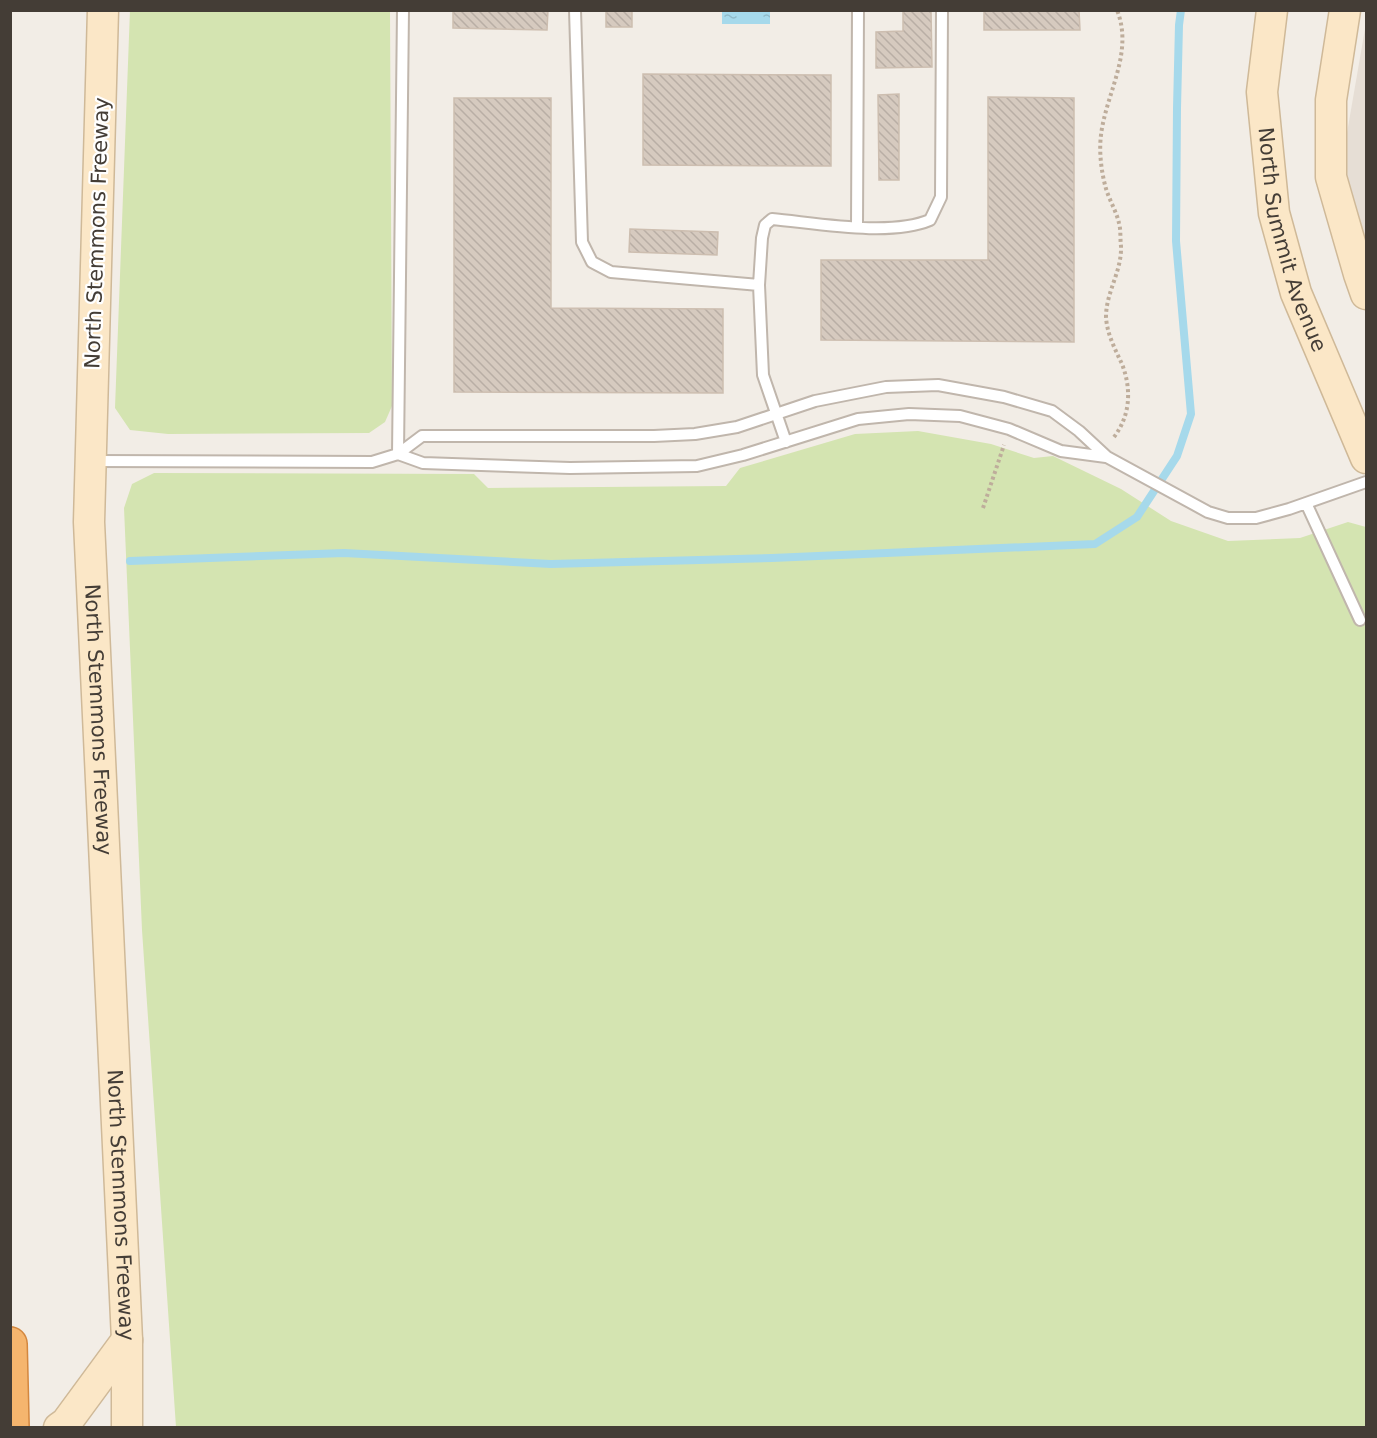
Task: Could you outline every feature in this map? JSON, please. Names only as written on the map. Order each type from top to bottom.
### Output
[{"type":"highway","points":[[10,1344],[12,1428]]},
{"type":"main road","name":"North Stemmons Freeway","points":[[103,10],[90,534],[127,1340],[127,1428]]},
{"type":"main road","name":"North Summit Avenue","points":[[1272,10],[1262,92],[1274,213],[1296,293],[1366,458]]},
{"type":"main road","points":[[1345,10],[1331,100],[1331,177],[1366,294]]},
{"type":"main road","points":[[59,1428],[66,1423],[127,1340]]},
{"type":"lane","points":[[398,454],[403,10]]},
{"type":"lane","points":[[575,10],[582,242],[592,262],[611,272],[759,285]]},
{"type":"lane","points":[[856,227],[858,10]]},
{"type":"lane","points":[[786,442],[763,375],[759,285],[765,225],[772,219],[888,229],[915,227],[930,220],[938,207],[941,196],[942,10]]},
{"type":"lane","points":[[91,461],[372,462],[398,454],[422,436],[695,434],[737,427],[814,401],[886,387],[938,385],[1004,397],[1052,411],[1079,431],[1107,457],[1208,512],[1228,518],[1256,518],[1366,482]]},
{"type":"lane","points":[[398,454],[423,463],[570,468],[697,466],[786,442],[858,418],[909,414],[960,416],[1009,429],[1061,451],[1107,457]]},
{"type":"lane","points":[[1306,503],[1360,620]]},
{"type":"path","points":[[1114,437],[1122,426],[1128,410],[1128,388],[1123,368],[1108,334],[1106,318],[1108,298],[1121,250],[1119,224],[1105,185],[1100,154],[1106,110],[1121,62],[1122,42],[1120,17],[1117,10]]},
{"type":"shaded area","points":[[1366,23],[1366,243],[1352,206],[1343,156]]},
{"type":"green space","points":[[130,10],[390,11],[392,406],[385,422],[369,433],[168,434],[130,430],[115,408]]},
{"type":"green space","points":[[918,431],[991,444],[1034,458],[1053,456],[1121,489],[1171,521],[1228,541],[1300,538],[1348,522],[1366,527],[1366,1427],[176,1427],[142,930],[124,508],[132,484],[154,473],[474,474],[488,488],[726,486],[740,468],[855,434]]},
{"type":"water","points":[[722,11],[770,11],[770,24],[722,24]]},
{"type":"building","points":[[453,10],[548,10],[547,30],[453,28]]},
{"type":"building","points":[[606,10],[632,10],[632,27],[606,27]]},
{"type":"building","points":[[903,10],[931,10],[932,67],[876,68],[876,32],[903,31]]},
{"type":"building","points":[[984,10],[1079,10],[1080,30],[984,30]]},
{"type":"building","points":[[643,74],[831,75],[831,166],[643,165]]},
{"type":"building","points":[[899,94],[899,180],[879,180],[878,95]]},
{"type":"building","points":[[988,97],[1074,98],[1074,342],[821,340],[821,260],[988,260]]},
{"type":"building","points":[[454,98],[551,98],[551,308],[723,309],[723,393],[454,392]]},
{"type":"building","points":[[630,229],[718,232],[717,255],[629,252]]},
{"type":"waterway","points":[[130,561],[344,553],[551,564],[772,558],[1095,544],[1137,517],[1177,456],[1191,414],[1176,241],[1177,108],[1181,10]]}]
